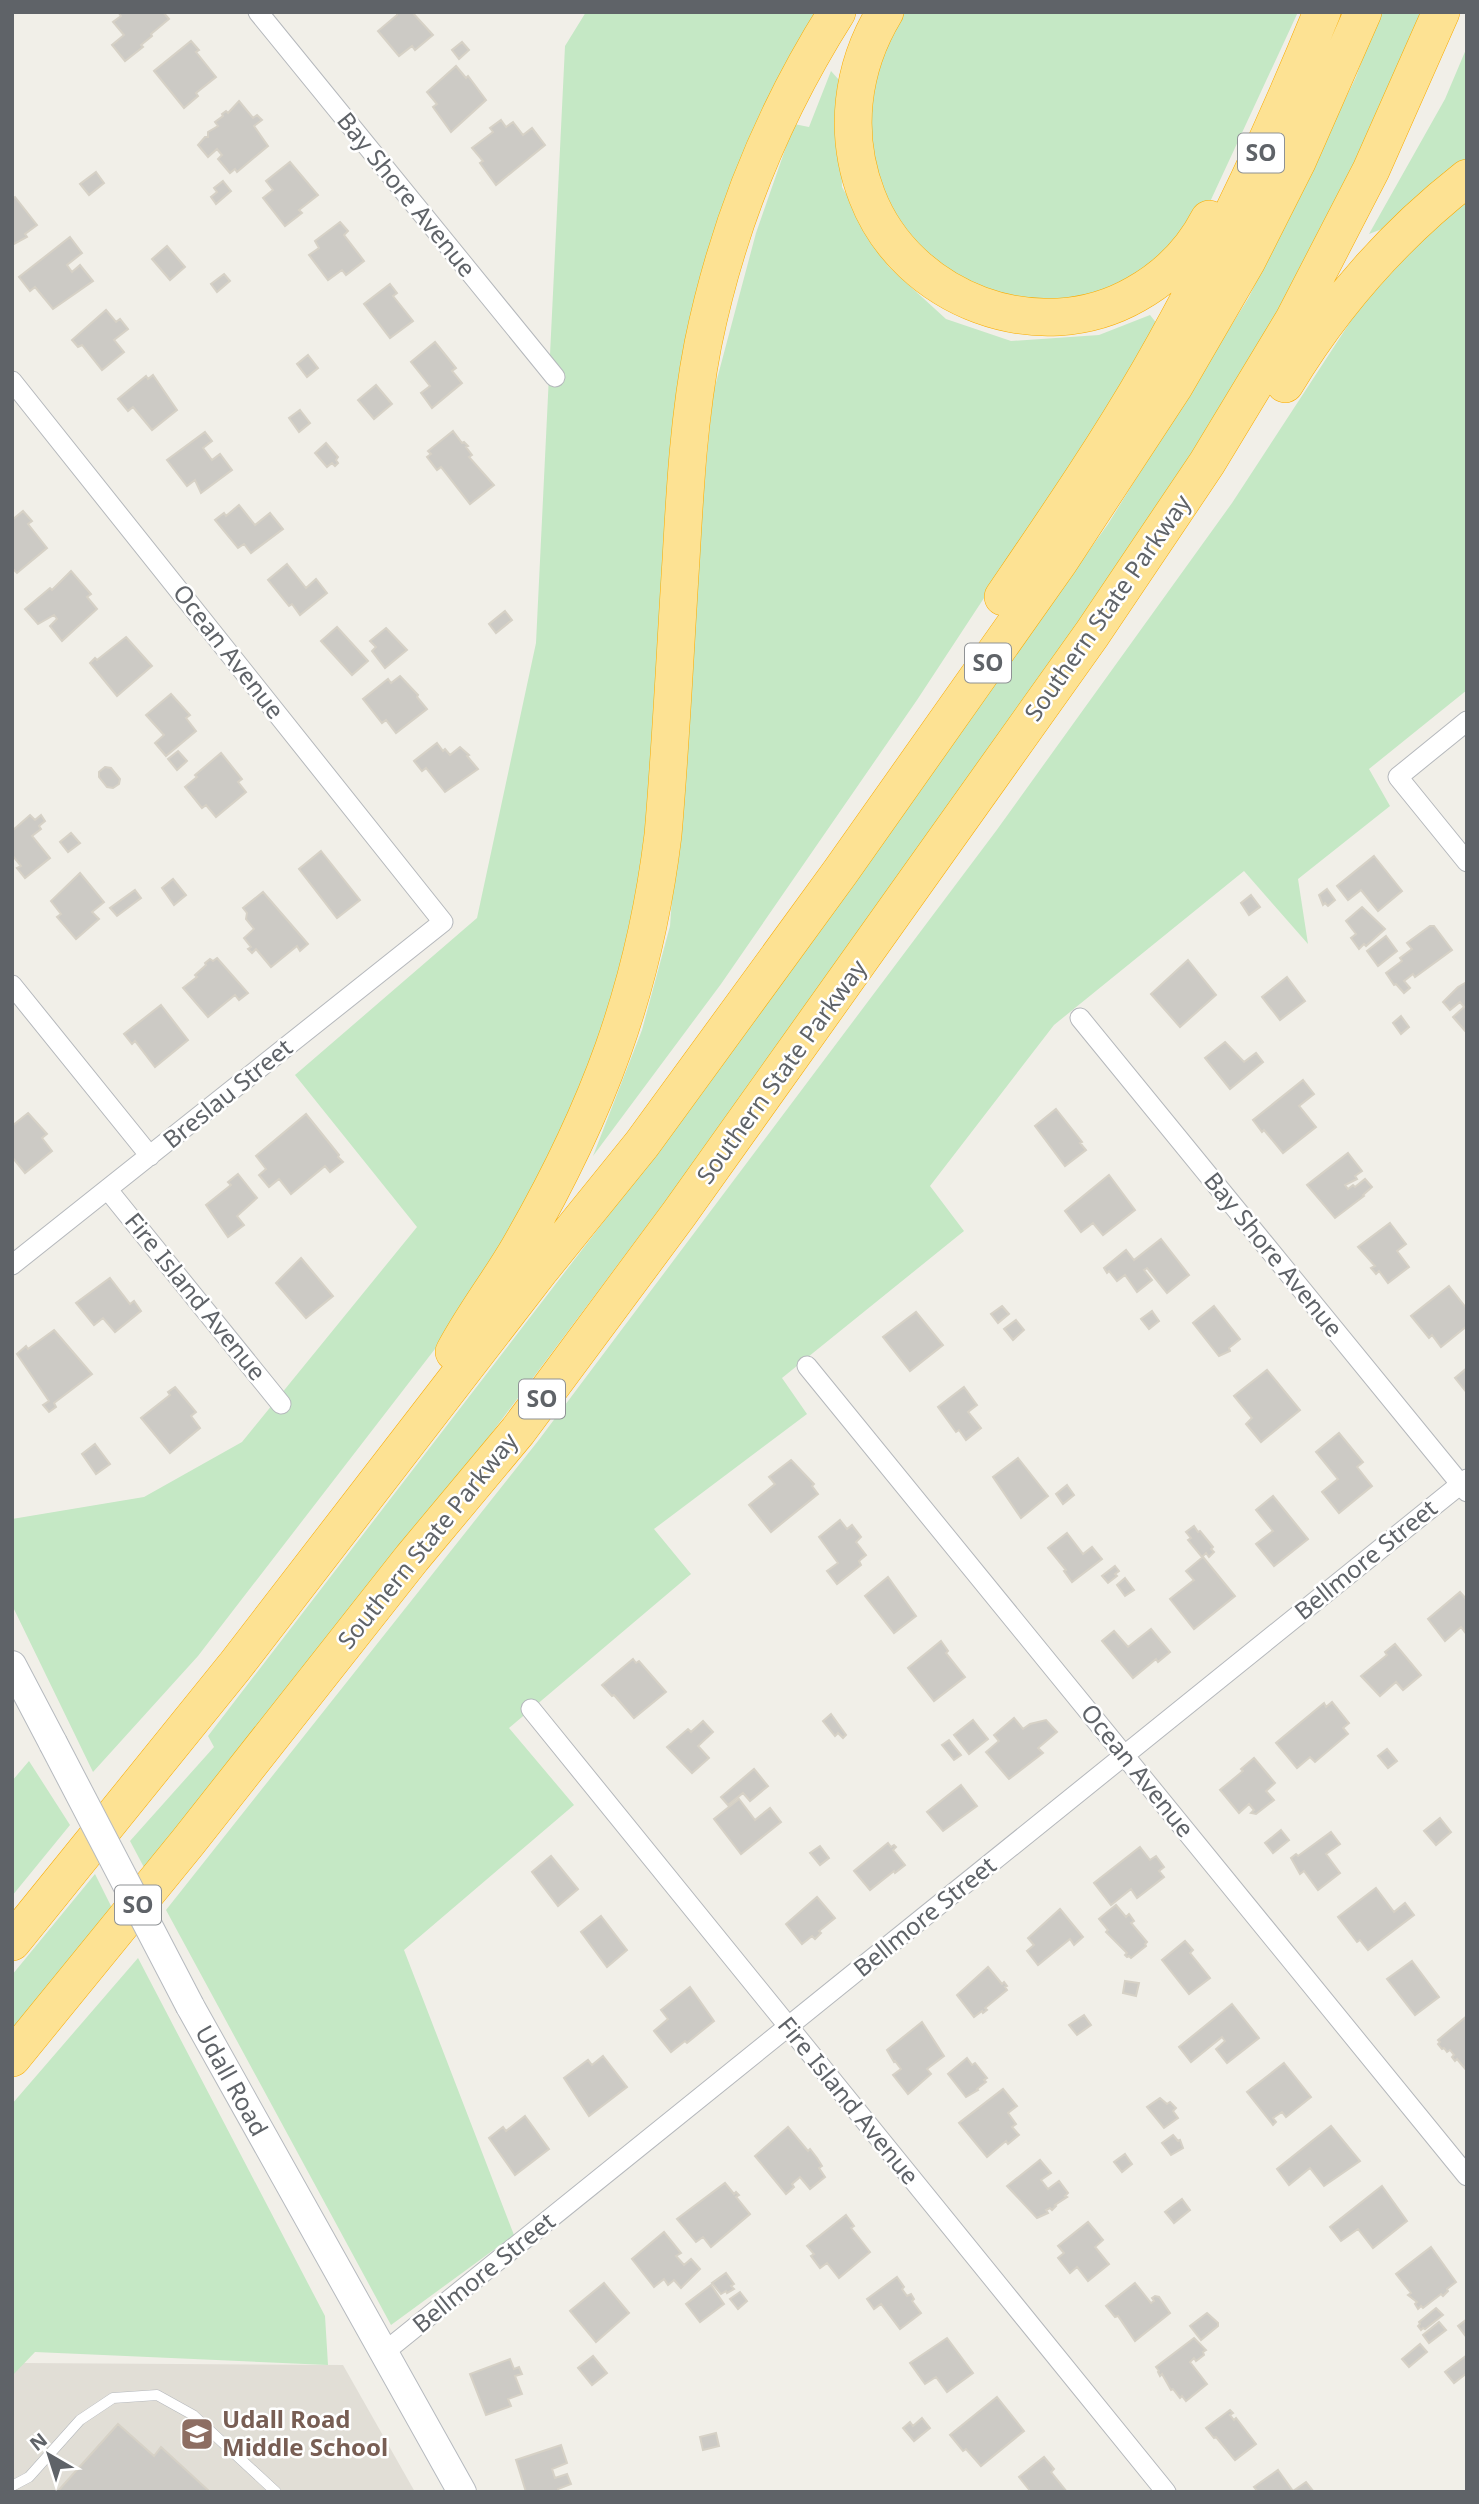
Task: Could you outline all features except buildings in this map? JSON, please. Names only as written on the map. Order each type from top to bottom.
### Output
[{"type":"highway","points":[[389,1469],[469,1324],[517,1251],[555,1182],[602,1082],[634,991],[655,898],[663,835],[688,451],[704,344],[730,243],[757,169],[800,77],[837,12]]},
{"type":"highway","points":[[885,12],[864,57],[853,105],[855,153],[867,197],[877,217],[905,255],[922,272],[962,298],[1004,314],[1052,319],[1095,312],[1129,299],[1163,277],[1192,247],[1213,211],[1268,93],[1312,12]]},
{"type":"highway","name":"SO","points":[[541,1269],[628,1133],[1095,461],[1155,360],[1223,233],[1276,121],[1322,12]]},
{"type":"highway","name":"SO","points":[[12,1942],[235,1666],[541,1269],[642,1144],[768,972],[1035,596],[1127,460],[1247,261],[1307,140],[1363,12]]},
{"type":"highway","name":"Southern State Parkway","points":[[12,2058],[196,1832],[412,1558],[518,1431],[679,1214],[860,962],[1138,567],[1230,428],[1301,306],[1371,170],[1441,12]]},
{"type":"highway","points":[[1138,567],[1246,445],[1308,345],[1352,286],[1408,228],[1467,178]]},
{"type":"street","name":"Bay Shore Avenue","points":[[258,12],[555,377]]},
{"type":"street","name":"Ocean Avenue","points":[[12,381],[443,922]]},
{"type":"street","points":[[1467,721],[1398,777],[1467,862]]},
{"type":"street","name":"Breslau Street","points":[[12,1265],[443,922]]},
{"type":"street","points":[[12,985],[150,1156]]},
{"type":"street","name":"Bay Shore Avenue","points":[[1080,1018],[1465,1485]]},
{"type":"street","name":"Fire Island Avenue","points":[[108,1190],[281,1404]]},
{"type":"street","name":"Ocean Avenue","points":[[807,1366],[1467,2176]]},
{"type":"street","name":"Bellmore Street","points":[[382,2354],[1465,1485]]},
{"type":"street","name":"Udall Road","points":[[12,1665],[190,2006],[460,2491]]},
{"type":"street","name":"Fire Island Avenue","points":[[531,1709],[1166,2492]]},
{"type":"lane","points":[[12,2486],[29,2477],[80,2420],[113,2398],[157,2395],[194,2415],[276,2492]]},
{"type":"shaded area","name":"Udall Road Middle School","points":[[23,2363],[343,2365],[415,2492],[12,2492],[12,2375]]},
{"type":"green space","points":[[586,12],[828,12],[704,293],[642,944],[577,1136],[482,1288],[198,1656],[93,1772],[12,1605],[12,1519],[144,1497],[242,1442],[417,1227],[295,1075],[477,918],[536,643],[565,46]]},
{"type":"green space","points":[[902,12],[1298,12],[1196,232],[1160,270],[1075,309],[988,303],[918,255],[873,180],[868,89]]},
{"type":"green space","points":[[1380,12],[1424,12],[1310,262],[1137,543],[726,1120],[482,1446],[147,1873],[130,1841],[214,1747],[208,1736],[698,1099],[1108,524],[1249,297],[1356,77]]},
{"type":"green space","points":[[1467,47],[1467,162],[1382,229],[1369,234],[1445,99]]},
{"type":"green space","points":[[831,71],[839,80],[842,187],[888,266],[946,319],[1011,341],[1099,335],[1150,315],[1158,325],[1147,350],[917,700],[721,984],[593,1156],[642,1030],[670,926],[697,559],[713,394],[756,233],[794,124],[809,127]]},
{"type":"green space","points":[[1467,193],[1467,690],[1369,769],[1390,806],[1298,879],[1308,944],[1244,871],[1054,1025],[930,1186],[964,1231],[782,1378],[807,1414],[654,1529],[691,1574],[509,1728],[574,1805],[404,1950],[514,2235],[391,2325],[166,1910],[538,1441],[996,831],[1232,503],[1373,287]]},
{"type":"green space","points":[[29,1761],[70,1825],[12,1896],[12,1781]]},
{"type":"green space","points":[[95,1874],[113,1910],[12,2030],[12,1975]]},
{"type":"green space","points":[[138,1958],[325,2316],[328,2365],[35,2352],[12,2376],[12,2104]]},
{"type":"place","name":"Udall Road Middle School","points":[[197,2434]]}]
